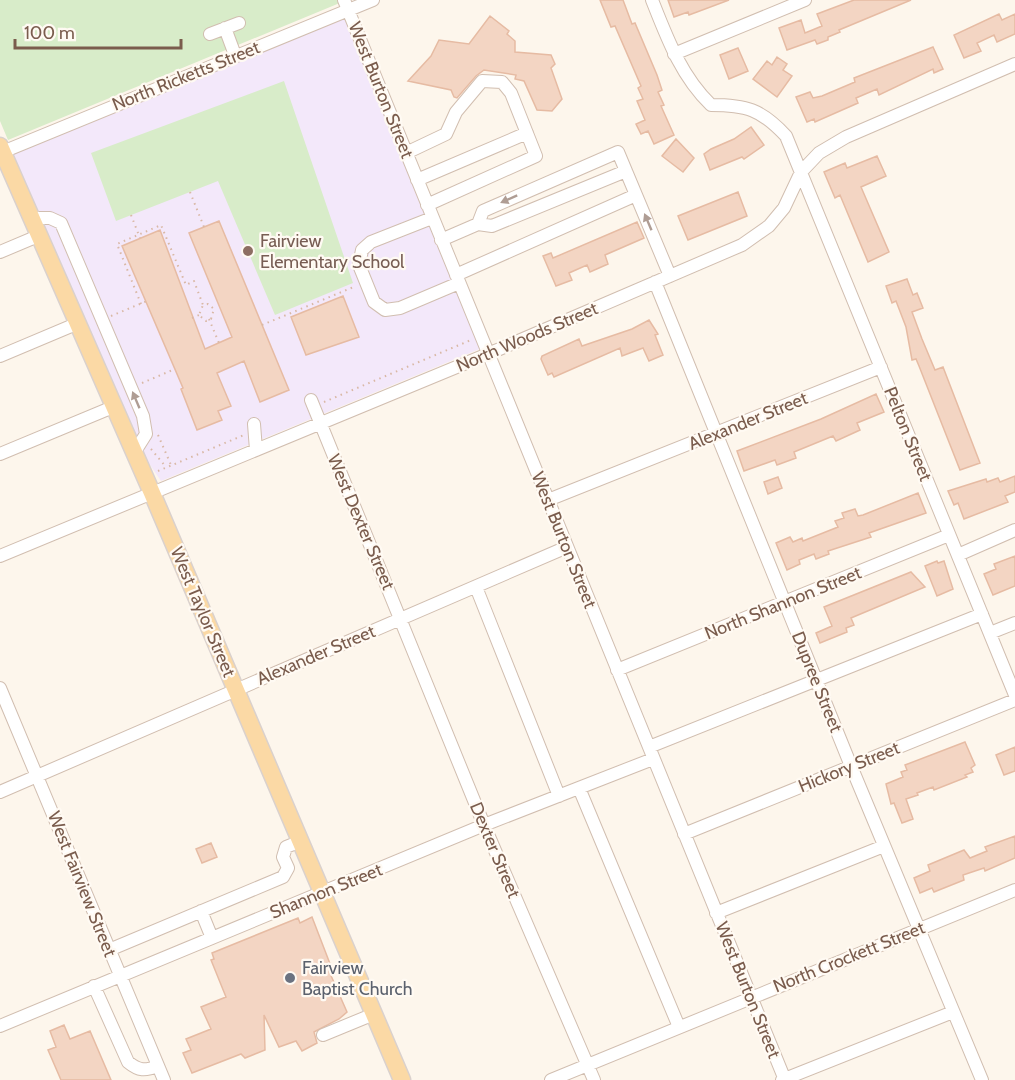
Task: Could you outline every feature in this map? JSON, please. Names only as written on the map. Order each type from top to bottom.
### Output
[{"type":"main road","name":"West Taylor Street","points":[[1,150],[113,407],[138,446],[149,486],[402,1080]]},
{"type":"street","name":"North Ricketts Street","points":[[1,150],[236,56],[346,5],[373,0]]},
{"type":"street","points":[[652,0],[674,54],[805,0]]},
{"type":"street","name":"West Burton Street","points":[[346,5],[784,1080]]},
{"type":"street","points":[[210,34],[239,22]]},
{"type":"street","points":[[225,28],[236,56]]},
{"type":"street","name":"Pelton Street","points":[[674,54],[697,92],[711,105],[742,105],[773,122],[786,136],[1015,695]]},
{"type":"street","name":"North Woods Street","points":[[0,556],[149,486],[256,450],[321,424],[755,238],[784,208],[801,172],[819,153],[846,137],[1015,64]]},
{"type":"street","points":[[406,153],[446,134],[456,112],[482,81],[502,82],[512,93],[536,156],[427,205]]},
{"type":"street","points":[[417,180],[527,133]]},
{"type":"street","points":[[478,224],[483,211],[618,152],[670,276]]},
{"type":"street","points":[[441,240],[478,224],[492,226],[626,171]]},
{"type":"street","points":[[432,218],[371,242],[362,250],[359,265],[374,302],[385,310],[400,308],[636,195]]},
{"type":"street","points":[[30,219],[50,218],[61,223],[143,416],[146,434],[138,446]]},
{"type":"street","points":[[0,252],[38,236]]},
{"type":"street","name":"Dupree Street","points":[[655,282],[851,766],[982,1080]]},
{"type":"street","points":[[0,356],[76,324]]},
{"type":"street","name":"Alexander Street","points":[[548,500],[881,367]]},
{"type":"street","name":"West Dexter Street","points":[[315,402],[321,424],[402,619]]},
{"type":"street","points":[[0,454],[113,407]]},
{"type":"street","points":[[251,428],[256,450]]},
{"type":"street","points":[[958,555],[1015,530]]},
{"type":"street","name":"North Shannon Street","points":[[617,670],[949,535]]},
{"type":"street","name":"Alexander Street","points":[[0,792],[567,548]]},
{"type":"street","points":[[476,587],[559,796]]},
{"type":"street","name":"Shannon Street","points":[[0,1026],[119,975],[579,788],[651,753],[816,680],[982,614]]},
{"type":"street","name":"Dexter Street","points":[[402,619],[484,825],[594,1080]]},
{"type":"street","points":[[990,633],[1015,623]]},
{"type":"street","name":"West Fairview Street","points":[[0,688],[164,1080]]},
{"type":"street","name":"Hickory Street","points":[[684,834],[1015,700]]},
{"type":"street","points":[[579,788],[679,1027]]},
{"type":"street","points":[[109,950],[284,877],[288,868],[283,857],[286,847],[301,840]]},
{"type":"street","points":[[716,913],[884,846]]},
{"type":"street","name":"North Crockett Street","points":[[551,1080],[751,996],[1015,890]]},
{"type":"street","points":[[201,911],[212,938]]},
{"type":"street","points":[[94,986],[128,1062],[139,1075],[158,1066]]},
{"type":"street","points":[[784,1080],[953,1012]]},
{"type":"street","points":[[323,1035],[374,1014]]},
{"type":"path","points":[[190,192],[204,227]]},
{"type":"path","points":[[131,215],[139,236]]},
{"type":"path","points":[[141,303],[117,244],[161,225],[186,285],[194,281],[203,305],[199,315],[192,318]]},
{"type":"path","points":[[262,325],[366,282]]},
{"type":"path","points":[[102,320],[147,301]]},
{"type":"path","points":[[203,305],[208,304],[214,309],[209,320],[219,343]]},
{"type":"path","points":[[199,315],[206,321],[209,320]]},
{"type":"path","points":[[315,402],[481,336]]},
{"type":"path","points":[[131,387],[175,369]]},
{"type":"path","points":[[149,486],[166,467],[251,428]]},
{"type":"path","points":[[138,446],[166,467]]},
{"type":"shaded area","name":"Fairview Elementary School","points":[[344,18],[482,348],[161,481],[133,440],[13,154]]},
{"type":"green space","points":[[0,0],[347,0],[8,140],[0,121]]},
{"type":"green space","points":[[284,81],[353,283],[275,315],[218,181],[116,221],[91,153]]},
{"type":"building","points":[[600,0],[623,0],[657,75],[662,90],[658,92],[664,105],[661,106],[674,135],[654,144],[648,131],[641,134],[636,124],[645,120],[637,101],[643,99],[638,88],[641,86],[615,26],[611,27]]},
{"type":"building","points":[[668,0],[729,0],[689,15],[688,12],[674,17]]},
{"type":"building","points":[[854,0],[911,0],[839,30],[840,32],[828,37],[828,40],[817,44],[815,40],[787,50],[779,28],[801,20],[805,33],[822,26],[817,14]]},
{"type":"building","points":[[999,14],[1002,20],[1015,14],[1015,34],[997,42],[994,35],[977,43],[981,51],[964,58],[954,35]]},
{"type":"building","points":[[490,16],[509,31],[507,34],[515,41],[515,52],[551,55],[555,64],[551,68],[562,99],[552,111],[537,110],[524,81],[515,79],[516,75],[484,70],[457,98],[451,90],[408,81],[431,56],[439,40],[469,44]]},
{"type":"building","points":[[933,47],[943,69],[934,73],[933,69],[879,95],[877,89],[856,98],[858,103],[815,122],[814,119],[807,122],[796,97],[810,92],[813,98],[822,96],[855,82],[854,78]]},
{"type":"building","points":[[738,48],[748,71],[729,79],[720,55]]},
{"type":"building","points":[[777,57],[787,64],[783,70],[792,76],[777,97],[753,79],[767,61],[772,65]]},
{"type":"building","points":[[751,127],[764,145],[744,159],[742,157],[710,170],[704,154],[734,139]]},
{"type":"building","points":[[676,139],[694,158],[683,172],[662,156]]},
{"type":"building","points":[[877,156],[886,176],[861,187],[889,252],[868,262],[840,195],[835,198],[824,172],[845,163],[847,168]]},
{"type":"building","points":[[738,192],[747,216],[688,240],[678,216]]},
{"type":"building","points":[[219,221],[289,390],[260,402],[244,361],[217,373],[231,406],[218,411],[222,420],[197,430],[181,389],[183,388],[122,246],[160,230],[205,349],[232,337],[189,233]]},
{"type":"building","points":[[637,222],[644,238],[605,255],[608,264],[590,272],[587,265],[569,273],[572,280],[556,286],[543,256],[551,253],[553,258]]},
{"type":"building","points":[[907,279],[913,295],[917,293],[923,308],[912,312],[922,339],[935,370],[943,367],[980,463],[960,470],[916,359],[912,360],[906,327],[896,301],[892,303],[886,286]]},
{"type":"building","points":[[343,296],[359,337],[306,355],[291,317]]},
{"type":"building","points":[[649,320],[658,334],[655,335],[663,355],[649,361],[643,348],[622,356],[620,348],[554,377],[552,373],[548,375],[541,359],[542,356],[579,339],[582,346],[632,329]]},
{"type":"building","points":[[876,394],[884,412],[857,423],[860,430],[836,441],[833,436],[794,452],[796,458],[777,465],[775,460],[744,471],[737,451],[821,419]]},
{"type":"building","points":[[1015,476],[1015,492],[1005,496],[1008,502],[964,519],[958,503],[954,505],[948,491],[986,479],[987,482],[998,478],[1000,482]]},
{"type":"building","points":[[778,477],[782,488],[768,494],[764,482]]},
{"type":"building","points":[[918,493],[926,513],[869,533],[871,537],[828,551],[829,554],[816,559],[814,554],[799,560],[800,564],[787,570],[776,543],[790,537],[793,542],[802,538],[803,541],[838,527],[835,521],[844,518],[842,513],[855,509],[858,516],[863,515]]},
{"type":"building","points":[[1015,556],[1015,586],[993,595],[984,574],[996,569],[994,564]]},
{"type":"building","points":[[937,561],[938,563],[944,561],[953,589],[937,596],[925,566]]},
{"type":"building","points":[[911,572],[925,587],[851,618],[854,625],[846,628],[847,632],[820,643],[816,633],[832,626],[824,607]]},
{"type":"building","points":[[965,742],[975,765],[971,768],[973,772],[965,775],[967,777],[934,790],[933,787],[906,799],[913,819],[902,823],[894,803],[891,804],[886,784],[903,777],[901,772],[907,770],[905,765]]},
{"type":"building","points":[[1015,747],[1015,771],[1004,775],[996,755]]},
{"type":"building","points":[[1015,836],[1015,858],[985,871],[984,868],[963,875],[964,880],[934,892],[932,888],[920,893],[914,878],[930,871],[928,865],[964,850],[970,858],[987,851],[985,847]]},
{"type":"building","points":[[211,843],[217,857],[202,863],[196,849]]},
{"type":"building","points":[[312,917],[332,969],[329,971],[347,1012],[339,1019],[314,1032],[317,1043],[302,1051],[296,1041],[279,1047],[264,1015],[265,1050],[245,1058],[241,1054],[192,1073],[183,1053],[191,1050],[186,1039],[211,1029],[201,1007],[226,997],[211,960],[214,959],[212,953],[298,918],[300,923]]},
{"type":"building","points":[[64,1025],[70,1039],[90,1031],[111,1080],[61,1080],[48,1050],[56,1047],[50,1031]]},
{"type":"place","name":"Fairview Elementary School","points":[[248,251]]},
{"type":"place","name":"Fairview Baptist Church","points":[[290,978]]}]
